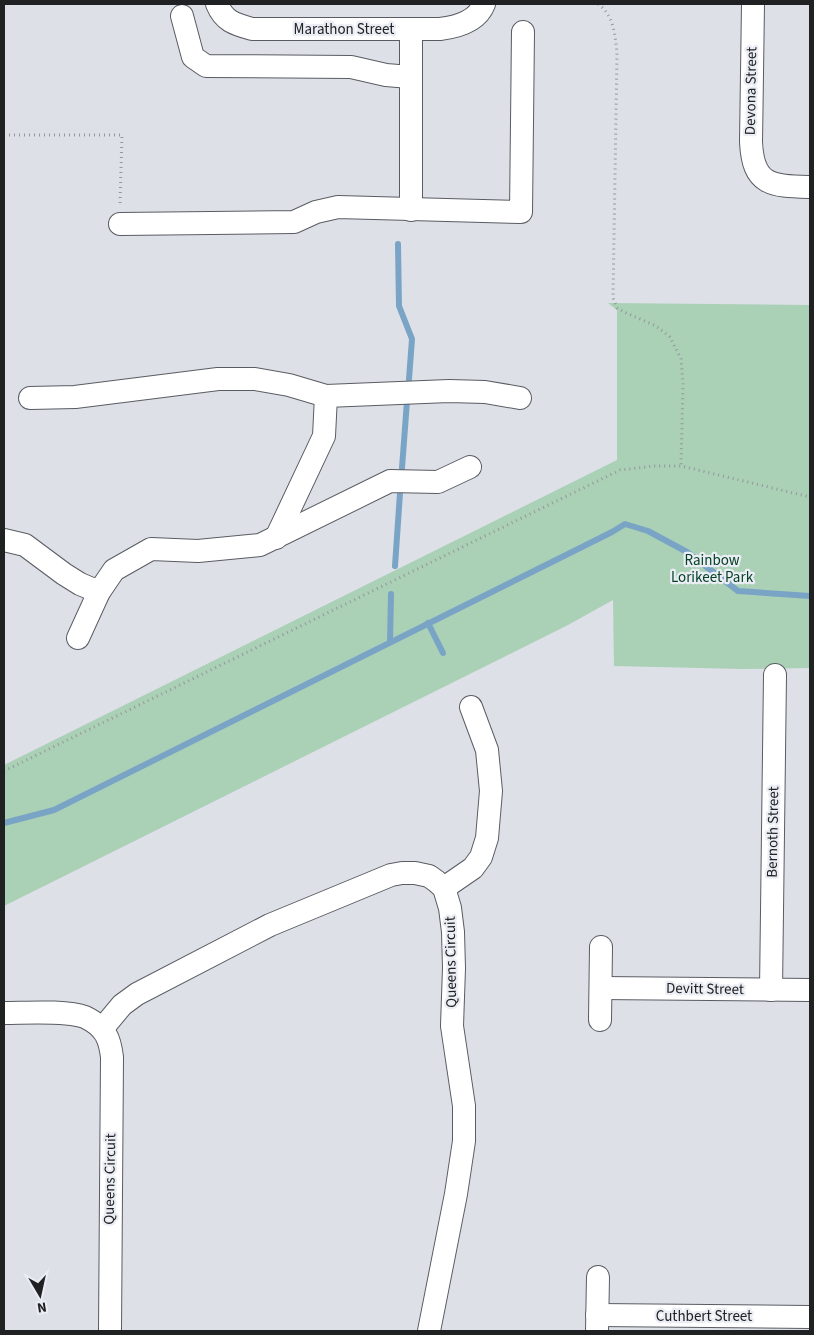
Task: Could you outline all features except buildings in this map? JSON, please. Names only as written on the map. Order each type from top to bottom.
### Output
[{"type":"street","name":"Marathon Street","points":[[217,4],[222,14],[228,20],[252,29],[440,29],[464,24],[480,8]]},
{"type":"street","name":"Devona Street","points":[[753,4],[751,142],[753,161],[760,176],[768,182],[779,185],[810,187]]},
{"type":"street","points":[[182,16],[193,57],[206,66],[351,67],[386,75],[410,77]]},
{"type":"street","points":[[411,29],[411,210]]},
{"type":"street","points":[[120,224],[294,222],[316,212],[338,207],[521,212],[523,32]]},
{"type":"street","points":[[30,398],[75,397],[218,379],[255,379],[289,385],[326,396],[485,392],[520,398]]},
{"type":"street","points":[[276,538],[324,436],[326,396]]},
{"type":"street","points":[[78,638],[99,592],[114,570],[151,549],[198,551],[260,545],[390,481],[438,482],[470,467]]},
{"type":"street","points":[[4,540],[25,545],[64,574],[80,584],[99,592]]},
{"type":"street","name":"Bernoth Street","points":[[770,990],[775,675]]},
{"type":"street","points":[[4,1013],[74,1015],[85,1017],[102,1029],[122,1005],[145,990],[270,925],[390,875],[415,873],[429,876],[444,888],[473,868],[481,857],[487,838],[491,791],[487,750],[471,707]]},
{"type":"street","name":"Queens Circuit","points":[[429,1331],[456,1194],[464,1141],[464,1106],[452,1026],[454,968],[452,932],[450,908],[444,888]]},
{"type":"street","points":[[600,1020],[601,947]]},
{"type":"street","name":"Devitt Street","points":[[600,988],[810,990]]},
{"type":"street","name":"Queens Circuit","points":[[102,1029],[110,1046],[112,1057],[110,1331]]},
{"type":"street","name":"Cuthbert Street","points":[[598,1277],[597,1323],[810,1317]]},
{"type":"path","points":[[598,4],[614,25],[617,53],[613,298],[617,308],[656,326],[670,337],[681,360],[683,384],[681,466]]},
{"type":"path","points":[[4,135],[122,135],[120,224]]},
{"type":"path","points":[[4,771],[620,470],[654,466],[681,466],[810,497]]},
{"type":"green space","name":"Rainbow Lorikeet Park","points":[[608,303],[810,305],[810,668],[742,669],[614,666],[613,600],[568,625],[4,906],[4,765],[617,460],[617,310]]},
{"type":"waterway","points":[[398,244],[399,306],[412,339],[409,379]]},
{"type":"waterway","points":[[402,468],[407,401]]},
{"type":"waterway","points":[[395,566],[400,493]]},
{"type":"waterway","points":[[4,823],[54,810],[625,524],[648,531],[687,552],[738,591],[810,596]]},
{"type":"waterway","points":[[390,642],[391,594]]},
{"type":"waterway","points":[[428,623],[443,653]]}]
